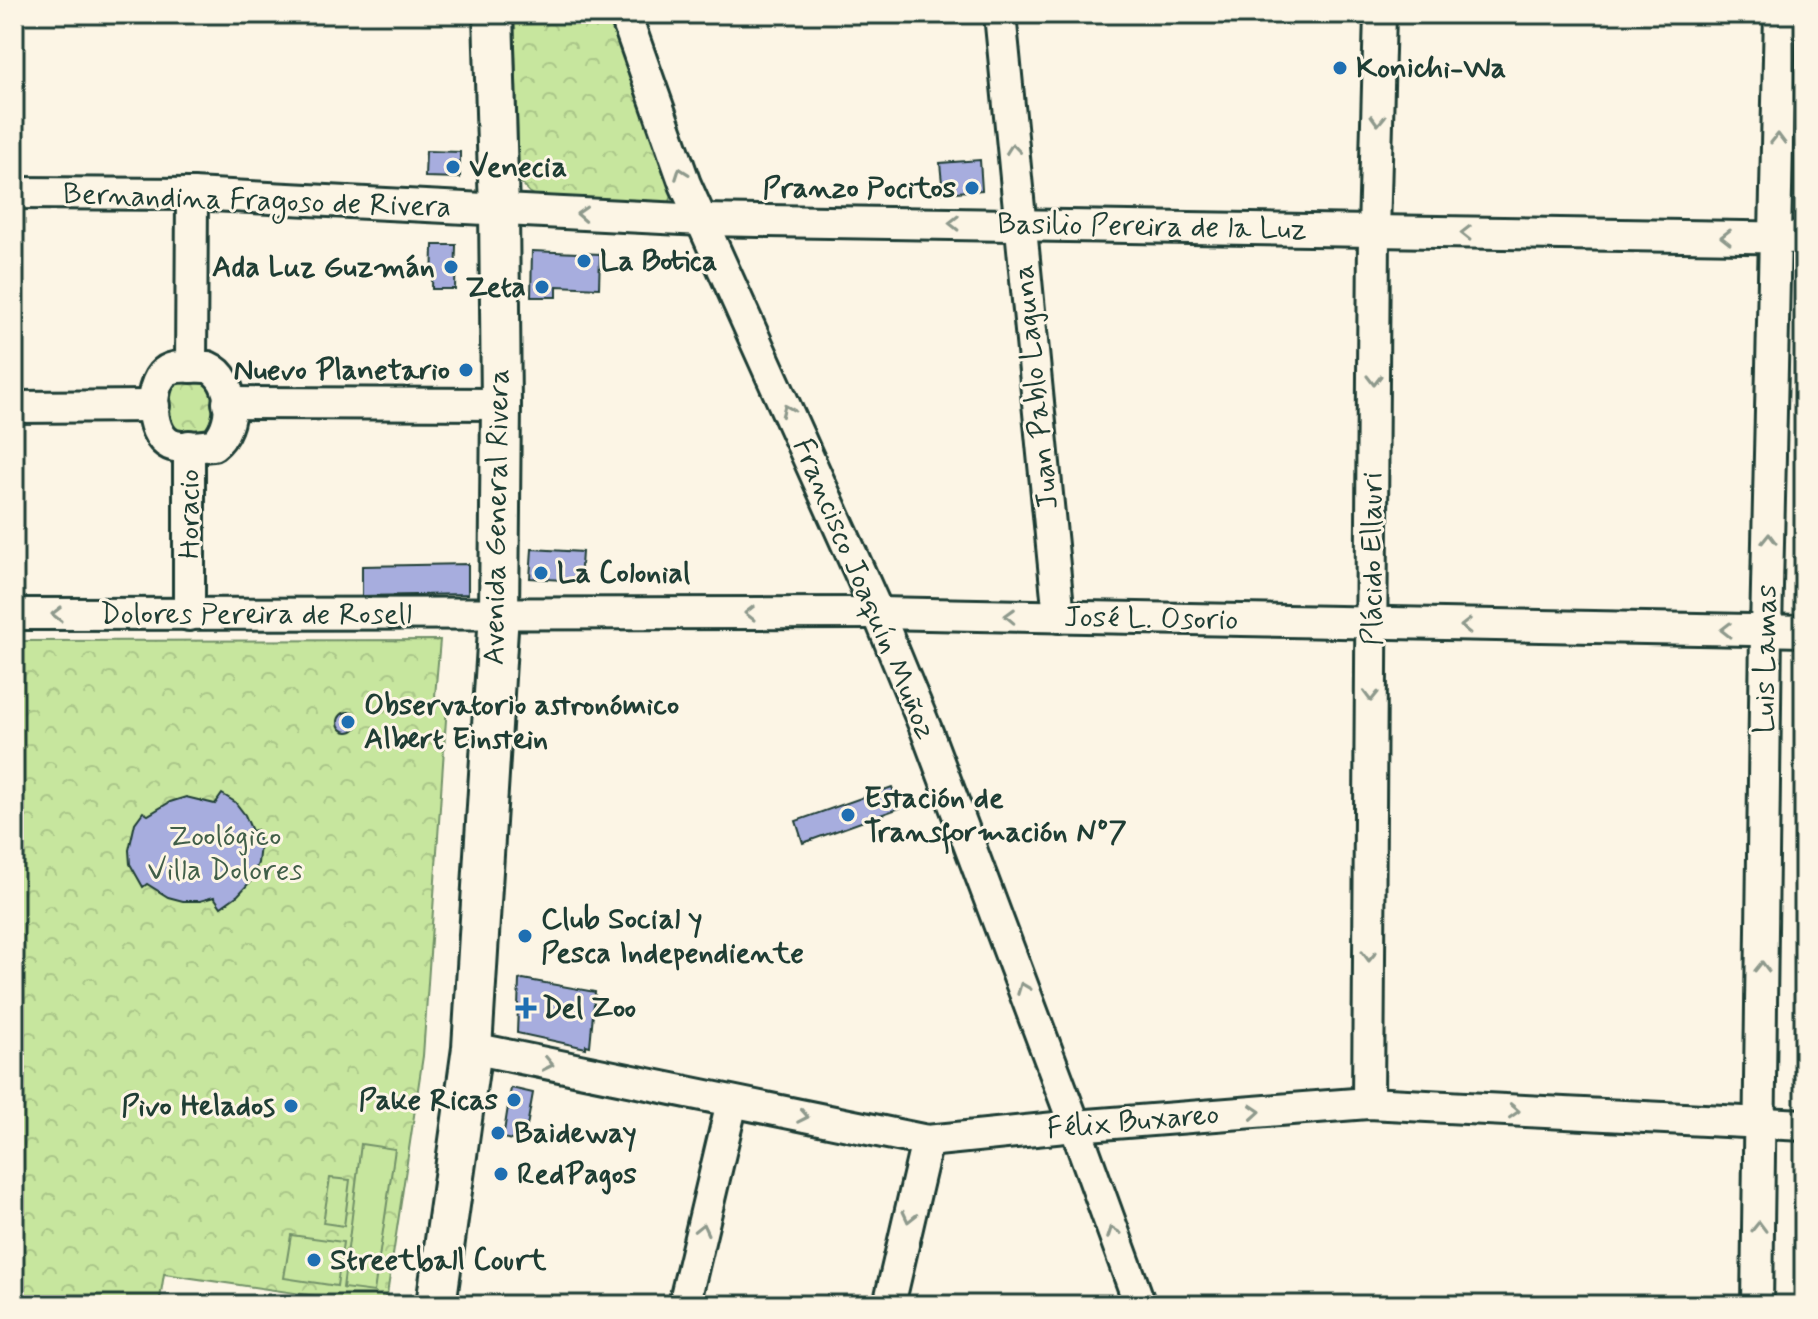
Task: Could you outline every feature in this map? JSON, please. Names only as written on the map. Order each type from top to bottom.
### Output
[{"type":"main road","name":"Avenida General Rivera","points":[[436,1305],[472,1048],[499,613],[501,404],[493,14]]},
{"type":"street","name":"Francisco Joaquín Muñoz","points":[[625,14],[685,184],[878,613],[927,732],[1140,1305]]},
{"type":"street","name":"Juan Pablo Laguna","points":[[1000,14],[1059,617]]},
{"type":"street","name":"Plácido Ellauri","points":[[1368,1103],[1374,232],[1380,14]]},
{"type":"street","name":"Luis Lamas","points":[[1757,1305],[1766,631],[1790,238],[1780,14]]},
{"type":"street","name":"Bernandina Fragoso de Rivera","points":[[14,193],[192,194],[499,210]]},
{"type":"street","points":[[191,367],[192,194]]},
{"type":"street","name":"Basilio Pereira de la Luz","points":[[499,210],[702,220],[1790,238]]},
{"type":"street","points":[[14,407],[154,397],[164,373],[172,368],[208,367],[217,371],[228,404],[225,434],[213,445],[189,446]]},
{"type":"street","name":"Horacio","points":[[154,397],[155,427],[162,439],[174,446],[189,446],[189,615]]},
{"type":"street","points":[[228,404],[501,404]]},
{"type":"street","name":"José L. Osorio","points":[[499,613],[878,613],[1804,631]]},
{"type":"street","name":"Dolores Pereira de Rosell","points":[[14,614],[499,613]]},
{"type":"street","name":"Félix Buxareo","points":[[472,1048],[927,1141],[1368,1103],[1804,1125]]},
{"type":"street","points":[[684,1305],[732,1102]]},
{"type":"street","points":[[889,1305],[927,1141]]},
{"type":"green space","points":[[514,14],[608,14],[641,109],[674,190],[669,204],[541,199],[519,181]]},
{"type":"green space","points":[[210,380],[217,387],[214,432],[169,433],[167,388],[174,381]]},
{"type":"green space","name":"Zoológico Villa Dolores","points":[[440,640],[435,696],[447,705],[423,1056],[387,1295],[377,1305],[164,1274],[159,1305],[14,1305],[14,641]]},
{"type":"green space","points":[[361,1144],[395,1149],[374,1292],[343,1288]]},
{"type":"green space","points":[[330,1178],[350,1180],[344,1226],[323,1223]]},
{"type":"green space","name":"Streetball Court","points":[[291,1235],[343,1242],[337,1286],[284,1278]]},
{"type":"building","points":[[426,151],[460,152],[460,178],[425,177]]},
{"type":"building","points":[[980,160],[982,190],[943,193],[940,163]]},
{"type":"building","points":[[433,245],[456,245],[455,289],[432,289]]},
{"type":"building","points":[[532,251],[600,254],[599,288],[557,286],[557,297],[531,297]]},
{"type":"building","points":[[532,549],[582,552],[580,581],[530,578]]},
{"type":"building","points":[[468,564],[468,594],[362,596],[362,566]]},
{"type":"building","name":"Observatorio astronómico Albert Einstein","points":[[348,712],[355,715],[358,722],[355,729],[348,732],[341,729],[338,722],[341,715]]},
{"type":"building","name":"Estación de Transformación Nº7","points":[[892,787],[900,808],[803,843],[796,821]]},
{"type":"building","points":[[222,794],[235,802],[252,831],[257,830],[260,845],[258,863],[251,881],[221,907],[214,897],[183,901],[168,897],[147,884],[143,887],[130,864],[129,850],[135,823],[143,812],[148,815],[186,797],[215,804]]},
{"type":"building","points":[[519,980],[595,992],[590,1046],[586,1045],[586,1048],[517,1033]]},
{"type":"building","points":[[511,1088],[533,1093],[524,1143],[503,1138]]},
{"type":"place","name":"Konichi-Wa","points":[[1340,68]]},
{"type":"place","name":"Venecia","points":[[453,167]]},
{"type":"place","name":"Pranzo Pocitos","points":[[972,188]]},
{"type":"place","name":"La Botica","points":[[584,261]]},
{"type":"place","name":"Ada Luz Guzmán","points":[[451,267]]},
{"type":"place","name":"Zeta","points":[[542,287]]},
{"type":"place","name":"Nuevo Planetario","points":[[466,370]]},
{"type":"place","name":"La Colonial","points":[[541,573]]},
{"type":"place","name":"Observatorio astronómico Albert Einstein","points":[[348,722]]},
{"type":"place","name":"Estación de Transformación Nº7","points":[[848,815]]},
{"type":"place","name":"Club Social y Pesca Independiente","points":[[525,936]]},
{"type":"place","name":"Del Zoo","points":[[526,1008]]},
{"type":"place","name":"Pake Ricas","points":[[514,1100]]},
{"type":"place","name":"Pivo Helados","points":[[291,1106]]},
{"type":"place","name":"Baideway","points":[[498,1133]]},
{"type":"place","name":"RedPagos","points":[[501,1174]]},
{"type":"place","name":"Streetball Court","points":[[314,1260]]}]
